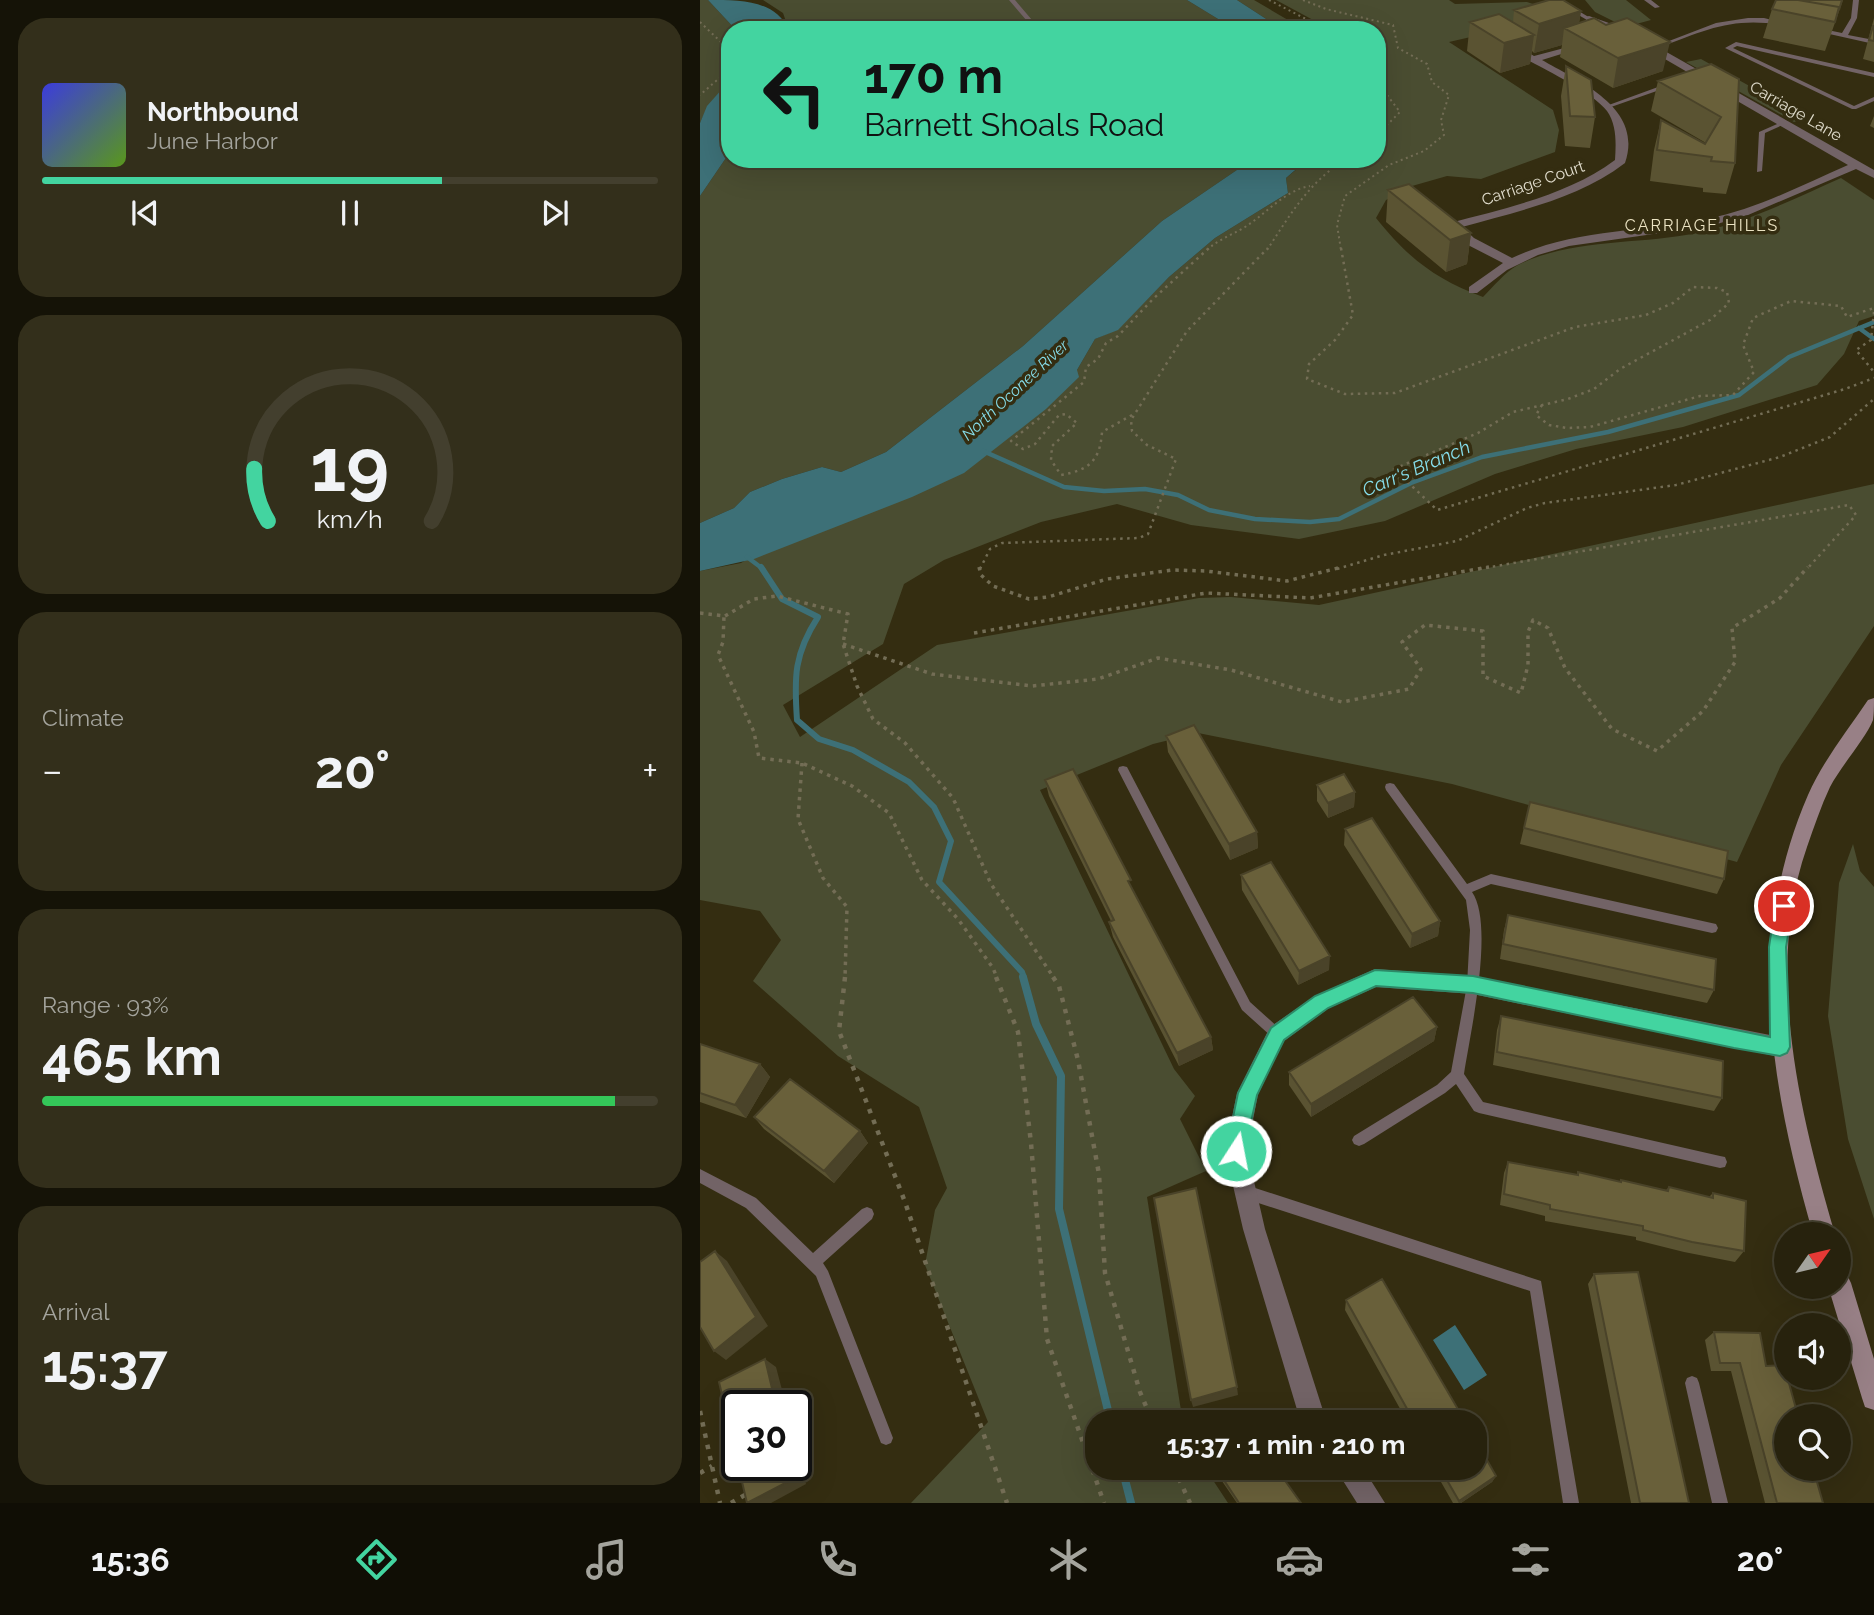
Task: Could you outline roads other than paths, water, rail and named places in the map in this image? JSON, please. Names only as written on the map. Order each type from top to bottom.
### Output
[{"type":"main road","points":[[1821,1222],[1793,1115],[1780,1047],[1777,947],[1799,839],[1818,793],[1874,705]]},
{"type":"main road","points":[[1844,1299],[1874,1398]]},
{"type":"street","name":"Carriage Lane","points":[[1589,19],[1611,24],[1874,175]]},
{"type":"street","points":[[1610,36],[1623,32]]},
{"type":"street","points":[[1532,60],[1597,40]]},
{"type":"street","points":[[1504,42],[1609,106]]},
{"type":"street","name":"Carriage Court","points":[[1510,262],[1470,242],[1454,226],[1586,183],[1610,171],[1621,161],[1622,143],[1619,125],[1609,106]]},
{"type":"street","points":[[1473,290],[1493,271],[1537,250],[1568,242],[1672,229],[1744,213],[1857,164]]},
{"type":"street","points":[[1309,1410],[1273,1292],[1236,1151],[1248,1093],[1277,1034],[1322,1002],[1375,978],[1473,985],[1734,1040],[1780,1047]]},
{"type":"street","points":[[1356,1480],[1372,1503]]},
{"type":"lane","points":[[1012,0],[1030,21]]},
{"type":"lane","points":[[1556,0],[1589,19]]},
{"type":"lane","points":[[1647,0],[1657,7]]},
{"type":"lane","points":[[1844,36],[1854,18],[1856,0]]},
{"type":"lane","points":[[1653,48],[1726,21],[1745,18],[1792,25]]},
{"type":"lane","points":[[1805,28],[1874,42]]},
{"type":"lane","points":[[1874,75],[1736,44],[1728,47],[1854,108],[1874,99]]},
{"type":"lane","points":[[1609,106],[1671,85]]},
{"type":"lane","points":[[1759,171],[1762,132],[1784,123]]},
{"type":"lane","points":[[1123,770],[1246,1006],[1277,1034]]},
{"type":"lane","points":[[1359,1140],[1441,1089],[1457,1075],[1473,985],[1476,930],[1471,899],[1390,787]]},
{"type":"lane","points":[[1464,890],[1491,879],[1712,928]]},
{"type":"lane","points":[[1457,1075],[1479,1107],[1720,1162]]},
{"type":"lane","points":[[700,1176],[751,1203],[821,1271],[886,1438]]},
{"type":"lane","points":[[1246,1192],[1536,1286],[1571,1503]]},
{"type":"lane","points":[[812,1263],[867,1214]]},
{"type":"lane","points":[[1692,1383],[1720,1503]]},
{"type":"water","points":[[708,0],[756,4],[766,7],[784,21],[728,21]]},
{"type":"water","points":[[1187,0],[1237,0],[1269,21],[1221,21]]},
{"type":"water","points":[[721,90],[721,165],[700,196],[700,123],[707,106]]},
{"type":"water","name":"North Oconee River","points":[[1240,168],[1298,168],[1286,178],[1288,193],[1215,238],[1169,277],[1118,330],[1095,339],[1077,370],[1079,377],[1046,409],[964,473],[912,497],[754,559],[700,571],[700,523],[734,508],[750,492],[782,479],[822,467],[841,472],[886,452],[1023,346],[1162,221]]},
{"type":"water","points":[[1455,1325],[1487,1375],[1464,1390],[1433,1340]]},
{"type":"waterway","name":"Carr's Branch","points":[[1859,328],[1874,322]]},
{"type":"waterway","name":"Carr's Branch","points":[[983,451],[1064,487],[1104,491],[1145,489],[1178,495],[1209,510],[1255,519],[1310,522],[1339,519],[1411,483],[1482,457],[1608,432],[1739,395],[1789,357],[1859,328]]},
{"type":"waterway","points":[[1859,328],[1874,339]]},
{"type":"waterway","points":[[747,557],[762,568]]},
{"type":"waterway","points":[[762,568],[782,599],[818,617],[804,643],[797,666],[797,720],[819,739],[853,750],[909,782],[934,807],[951,841],[939,882],[1022,972],[1024,978]]},
{"type":"waterway","points":[[1023,977],[1036,1024],[1061,1076],[1059,1209],[1108,1410]]},
{"type":"waterway","points":[[1125,1480],[1131,1503]]},
{"type":"district","name":"CARRIAGE HILLS","points":[[1702,225]]}]
